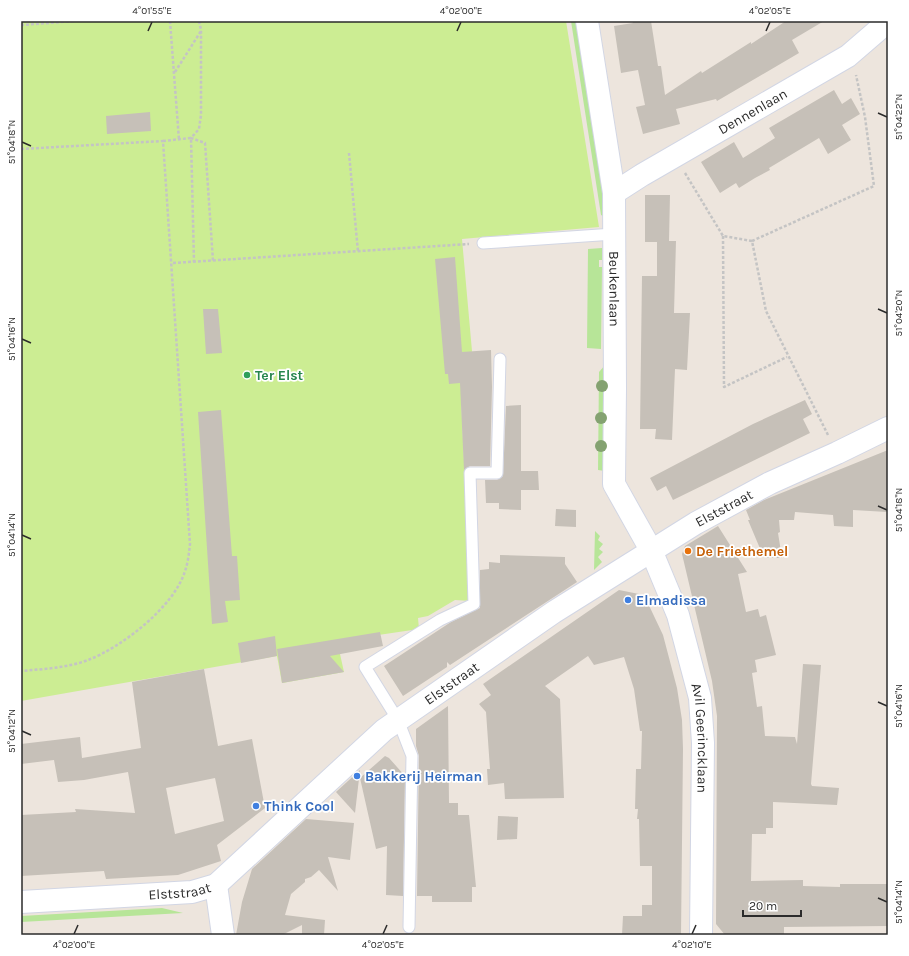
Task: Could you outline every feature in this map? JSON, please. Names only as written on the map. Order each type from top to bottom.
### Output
[{"type":"street","name":"Beukenlaan","points":[[587,21],[614,193],[614,484],[651,550]]},
{"type":"street","name":"Dennenlaan","points":[[614,193],[674,156],[852,54],[886,24]]},
{"type":"street","name":"Elststraat","points":[[21,902],[192,892],[216,885],[384,730],[554,612],[696,523],[770,484],[838,454],[888,428]]},
{"type":"street","name":"Avil Geerincklaan","points":[[651,550],[678,615],[700,698],[703,743],[701,935]]},
{"type":"street","points":[[216,885],[223,935]]},
{"type":"lane","points":[[483,243],[614,234]]},
{"type":"lane","points":[[409,927],[412,756],[398,720],[365,667],[440,620],[474,604],[470,473],[497,473],[500,359]]},
{"type":"path","points":[[21,25],[75,21]]},
{"type":"path","points":[[170,21],[179,140]]},
{"type":"path","points":[[194,262],[191,138],[199,129],[201,115],[201,30],[198,21]]},
{"type":"path","points":[[174,72],[201,30]]},
{"type":"path","points":[[723,236],[752,240],[874,186],[866,117],[852,54]]},
{"type":"path","points":[[21,149],[179,140],[191,138],[205,144],[213,261]]},
{"type":"path","points":[[21,671],[51,668],[87,660],[126,640],[141,628],[165,603],[176,589],[185,572],[190,544],[173,263],[163,141]]},
{"type":"path","points":[[349,153],[358,252]]},
{"type":"path","points":[[674,156],[723,236],[724,387],[787,357]]},
{"type":"path","points":[[752,240],[766,311],[787,357],[838,454]]},
{"type":"path","points":[[173,263],[483,243]]},
{"type":"green space","name":"Ter Elst","points":[[21,21],[566,21],[599,227],[462,239],[472,351],[461,399],[471,601],[455,600],[428,616],[418,618],[419,629],[358,638],[340,654],[344,672],[282,683],[277,656],[21,701]]},
{"type":"green space","points":[[571,21],[580,21],[607,218],[601,215]]},
{"type":"green space","points":[[602,248],[602,260],[599,260],[599,267],[602,267],[601,349],[587,348],[588,249]]},
{"type":"green space","points":[[606,364],[605,471],[598,470],[599,372]]},
{"type":"green space","points":[[595,531],[600,536],[598,540],[603,544],[599,549],[603,552],[598,557],[602,562],[594,570]]},
{"type":"green space","points":[[162,908],[183,913],[21,922],[21,916]]},
{"type":"building","points":[[632,21],[651,21],[658,66],[661,66],[665,95],[701,71],[702,73],[786,21],[824,21],[792,40],[799,53],[717,101],[716,99],[676,109],[680,124],[643,134],[636,107],[645,105],[638,70],[621,73],[614,26],[633,23]]},
{"type":"building","points":[[834,90],[842,104],[851,98],[860,114],[842,125],[851,140],[828,154],[819,138],[739,188],[736,183],[720,193],[701,162],[734,142],[743,158],[775,138],[769,128]]},
{"type":"building","points":[[150,112],[151,131],[107,134],[106,116]]},
{"type":"building","points":[[645,195],[670,195],[669,241],[676,241],[674,313],[690,313],[687,370],[675,369],[672,440],[655,439],[656,429],[640,429],[642,276],[657,276],[657,242],[645,242]]},
{"type":"building","points":[[455,257],[462,352],[491,350],[492,387],[490,466],[470,466],[464,470],[460,383],[449,384],[448,374],[445,374],[435,259]]},
{"type":"building","points":[[203,309],[218,309],[222,353],[206,354]]},
{"type":"building","points":[[805,400],[812,414],[803,419],[810,433],[673,500],[666,486],[657,491],[650,478],[753,424]]},
{"type":"building","points":[[521,405],[521,471],[538,471],[539,490],[521,490],[521,510],[499,509],[499,503],[486,503],[485,480],[497,480],[503,476],[506,406]]},
{"type":"building","points":[[221,410],[232,556],[237,556],[240,600],[225,601],[228,622],[212,624],[198,412]]},
{"type":"building","points":[[888,450],[887,512],[853,510],[853,527],[834,526],[833,515],[795,512],[794,520],[779,520],[780,532],[778,533],[782,558],[764,558],[748,520],[750,520],[746,510],[764,500]]},
{"type":"building","points":[[556,509],[576,510],[576,527],[555,526]]},
{"type":"building","points":[[718,526],[747,572],[738,574],[746,612],[758,609],[760,617],[766,615],[776,655],[755,660],[757,672],[752,673],[757,707],[762,706],[765,736],[795,737],[797,744],[803,664],[821,665],[811,784],[812,786],[839,788],[837,805],[773,802],[773,828],[766,828],[766,834],[752,834],[751,881],[803,880],[803,886],[840,887],[840,884],[888,884],[888,926],[784,927],[784,935],[725,935],[716,924],[717,716],[712,681],[682,554],[685,546]]},
{"type":"building","points":[[500,555],[565,557],[565,564],[577,582],[450,665],[447,662],[447,667],[403,696],[384,666],[451,622],[480,608],[480,570],[489,569],[489,562],[500,563]]},
{"type":"building","points":[[619,590],[644,595],[663,635],[677,688],[682,720],[683,749],[681,935],[622,935],[623,916],[642,916],[642,905],[652,905],[652,866],[640,866],[639,819],[637,819],[638,809],[635,809],[636,769],[641,769],[642,731],[640,731],[634,689],[624,657],[594,665],[588,656],[545,686],[560,699],[564,798],[505,799],[504,783],[488,785],[487,769],[490,769],[486,712],[479,704],[491,695],[483,684]]},
{"type":"building","points":[[380,632],[383,646],[330,656],[344,672],[282,683],[277,649]]},
{"type":"building","points":[[275,636],[277,656],[241,663],[238,643]]},
{"type":"building","points":[[204,669],[218,746],[252,739],[265,808],[217,845],[221,861],[178,875],[106,879],[104,871],[21,876],[21,815],[76,812],[75,809],[135,813],[128,772],[84,780],[58,782],[54,760],[21,764],[21,744],[80,737],[82,758],[141,748],[132,682]],"holes":[[[215,778],[224,821],[175,834],[166,788]]]},
{"type":"building","points":[[448,706],[449,803],[458,803],[458,815],[469,815],[476,887],[472,887],[472,902],[432,902],[432,896],[417,896],[419,756],[416,746],[416,729]]},
{"type":"building","points":[[385,756],[389,758],[405,776],[403,896],[386,895],[387,846],[376,849],[360,778]]},
{"type":"building","points":[[360,770],[355,813],[336,792]]},
{"type":"building","points":[[498,816],[518,817],[517,839],[497,840]]},
{"type":"building","points":[[306,819],[354,823],[350,860],[328,857],[338,891],[319,870],[311,877],[305,879],[305,882],[291,894],[285,915],[325,920],[324,935],[302,935],[302,925],[282,935],[236,935],[242,902],[252,869]]},
{"type":"place","name":"Ter Elst","points":[[247,375]]},
{"type":"place","name":"De Friethemel","points":[[688,551]]},
{"type":"place","name":"Elmadissa","points":[[628,600]]},
{"type":"place","name":"Bakkerij Heirman","points":[[357,776]]},
{"type":"place","name":"Think Cool","points":[[256,806]]}]
